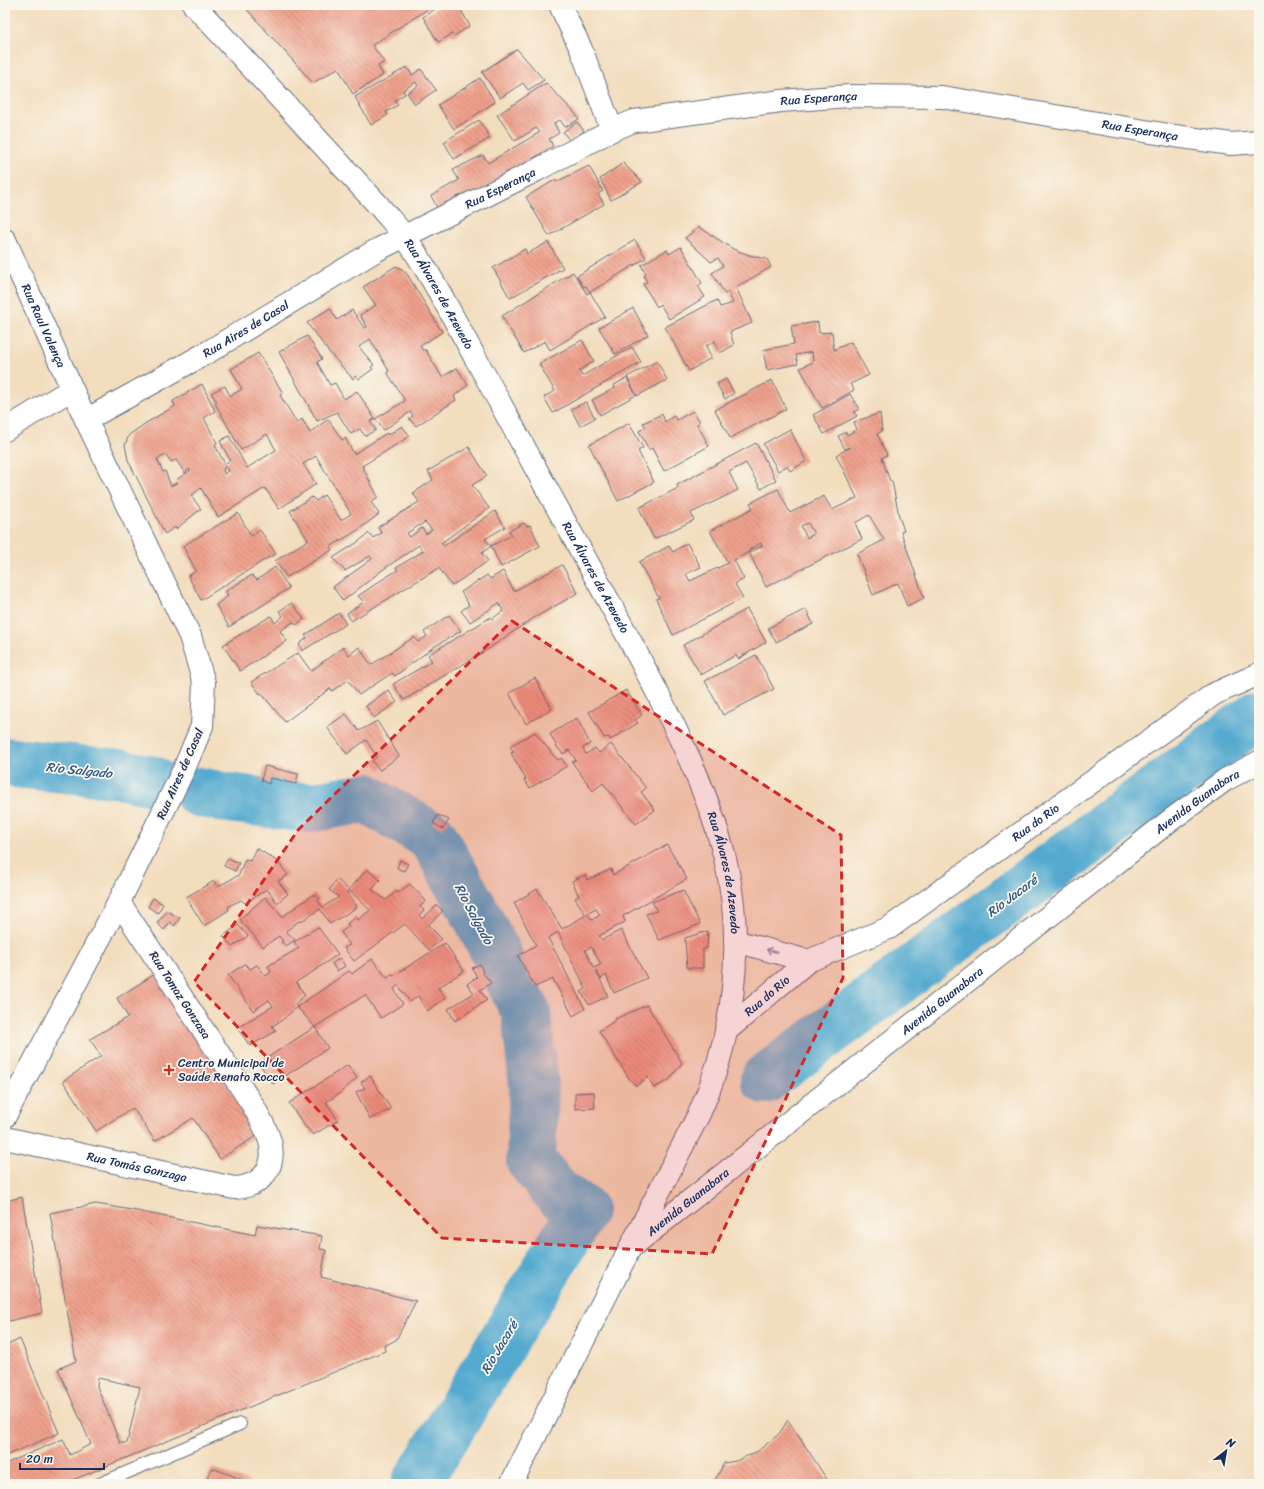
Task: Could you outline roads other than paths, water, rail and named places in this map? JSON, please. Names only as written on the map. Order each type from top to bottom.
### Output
[{"type":"street","name":"Rua Álvares de Azevedo","points":[[194,5],[363,188],[404,237],[443,299],[652,681],[688,755],[711,814],[726,862],[734,905],[736,957],[726,1031],[709,1092],[511,1484]]},
{"type":"street","points":[[560,5],[581,49],[612,130]]},
{"type":"street","name":"Rua Esperança","points":[[404,237],[612,130],[634,121],[781,101],[849,96],[942,97],[1231,144],[1259,142]]},
{"type":"street","name":"Rua Aires de Casal","points":[[86,420],[208,352],[375,251],[404,237]]},
{"type":"street","name":"Rua Raul Valença","points":[[5,240],[72,389]]},
{"type":"street","name":"Rua Aires de Casal","points":[[5,1116],[119,902],[184,769],[202,726],[204,683],[190,636],[72,389]]},
{"type":"street","points":[[5,430],[72,389]]},
{"type":"street","name":"Rua do Rio","points":[[726,1031],[808,961],[889,928],[1214,694],[1259,674]]},
{"type":"street","name":"Avenida Guanabara","points":[[634,1240],[1168,822],[1225,780],[1259,762]]},
{"type":"street","name":"Rua Tomaz Gonzasa","points":[[119,902],[264,1124],[270,1142],[270,1162],[264,1175]]},
{"type":"street","name":"Rua do Rio","points":[[735,941],[808,961]]},
{"type":"street","name":"Rua Tomás Gonzaga","points":[[5,1138],[234,1188],[246,1188],[257,1182],[264,1175]]},
{"type":"lane","points":[[100,1484],[240,1424]]},
{"type":"waterway","name":"Rio Jacaré","points":[[765,1079],[1259,714]]},
{"type":"waterway","name":"Rio Salgado","points":[[5,762],[121,774],[153,781]]},
{"type":"waterway","name":"Rio Salgado","points":[[199,792],[228,798],[309,808],[366,798],[433,837],[477,916],[526,1012],[534,1086],[531,1161],[558,1194],[583,1210],[416,1484]]},
{"type":"place","name":"Centro Municipal de Saúde Renato Rocco","points":[[169,1070]]}]
